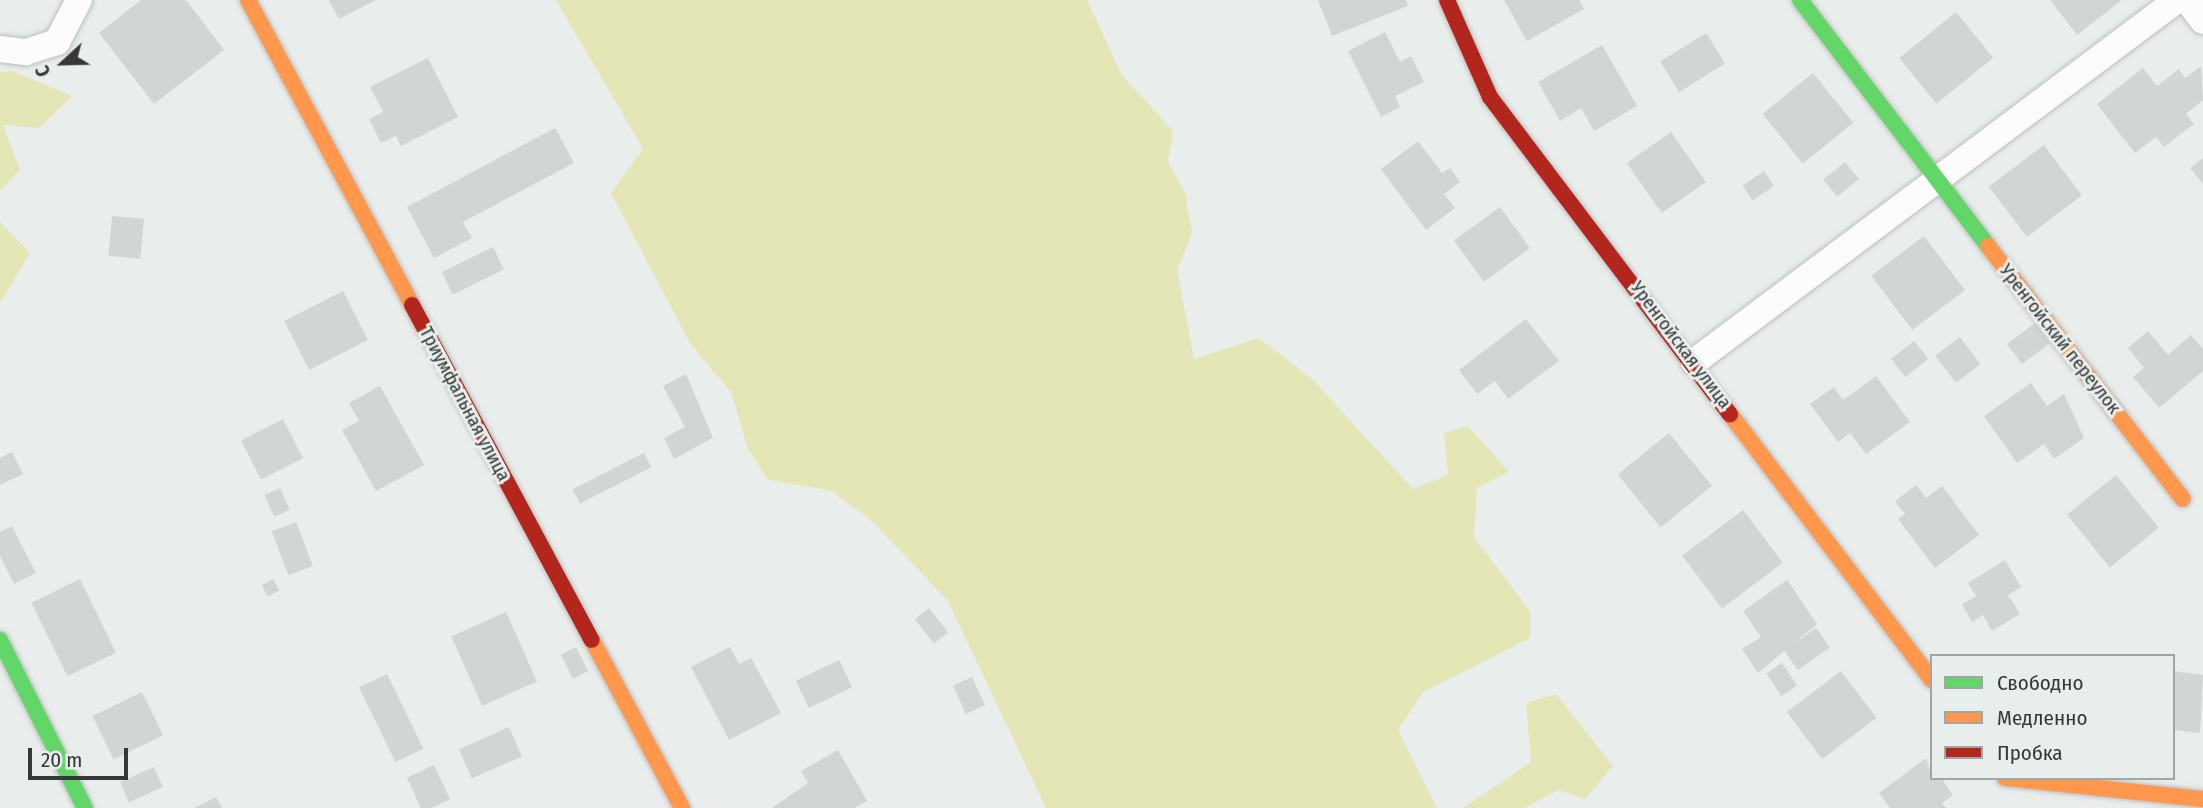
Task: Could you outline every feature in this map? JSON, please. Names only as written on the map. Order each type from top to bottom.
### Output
[{"type":"street","points":[[0,49],[26,52],[57,41],[79,0]]},
{"type":"street","name":"Триумфальная улица","points":[[248,0],[682,808]]},
{"type":"street","name":"Уренгойская улица","points":[[1447,0],[1490,97],[1694,362],[1930,677]]},
{"type":"street","name":"Уренгойский переулок","points":[[1800,0],[2183,499]]},
{"type":"street","points":[[1694,362],[2176,0]]},
{"type":"street","points":[[2188,0],[2203,21]]},
{"type":"street","points":[[0,640],[85,808]]},
{"type":"street","points":[[2024,780],[2203,799]]},
{"type":"green space","points":[[556,0],[1087,0],[1121,74],[1173,131],[1168,162],[1185,192],[1192,233],[1177,270],[1194,359],[1259,338],[1311,378],[1413,489],[1448,475],[1444,433],[1468,426],[1509,472],[1477,488],[1474,537],[1530,611],[1530,638],[1423,692],[1398,730],[1437,808],[1046,808],[948,601],[873,522],[830,490],[768,480],[748,449],[731,392],[690,343],[611,193],[643,149]]},
{"type":"green space","points":[[12,71],[72,96],[39,128],[3,125],[20,170],[0,191],[0,72]]},
{"type":"green space","points":[[0,222],[30,253],[0,303]]},
{"type":"green space","points":[[1556,694],[1613,766],[1585,799],[1558,790],[1525,808],[1463,808],[1531,762],[1526,703]]},
{"type":"building","points":[[141,0],[186,0],[224,50],[154,104],[99,33]]},
{"type":"building","points":[[329,0],[376,0],[339,19]]},
{"type":"building","points":[[1318,0],[1406,0],[1408,6],[1332,36]]},
{"type":"building","points":[[1504,0],[1579,0],[1584,9],[1527,41]]},
{"type":"building","points":[[2050,0],[2122,0],[2077,35]]},
{"type":"building","points":[[1956,12],[1993,58],[1936,104],[1899,58]]},
{"type":"building","points":[[1385,32],[1400,62],[1411,56],[1424,82],[1395,96],[1400,107],[1381,117],[1348,51]]},
{"type":"building","points":[[1706,33],[1725,64],[1679,92],[1660,62]]},
{"type":"building","points":[[1602,45],[1637,106],[1594,131],[1581,108],[1560,121],[1538,82]]},
{"type":"building","points":[[428,58],[458,117],[401,146],[396,136],[381,143],[369,119],[383,112],[370,87]]},
{"type":"building","points":[[2201,66],[2203,100],[2186,114],[2194,124],[2164,147],[2156,137],[2135,153],[2097,104],[2143,68],[2157,86],[2179,69],[2185,78]]},
{"type":"building","points":[[1813,73],[1853,123],[1803,164],[1762,114]]},
{"type":"building","points":[[555,128],[574,163],[463,222],[472,238],[434,258],[407,207]]},
{"type":"building","points":[[1671,132],[1706,182],[1662,213],[1627,163]]},
{"type":"building","points":[[1418,141],[1442,173],[1450,168],[1460,182],[1444,194],[1455,208],[1426,230],[1381,169]]},
{"type":"building","points":[[2044,145],[2082,195],[2027,237],[1989,187]]},
{"type":"building","points":[[2203,158],[2203,184],[2190,168]]},
{"type":"building","points":[[1845,162],[1859,179],[1837,197],[1823,180]]},
{"type":"building","points":[[1764,171],[1774,186],[1753,200],[1742,186]]},
{"type":"building","points":[[1500,207],[1530,248],[1484,282],[1454,241]]},
{"type":"building","points":[[112,216],[144,219],[140,259],[109,256]]},
{"type":"building","points":[[1924,236],[1965,290],[1912,330],[1871,276]]},
{"type":"building","points":[[493,247],[504,269],[453,294],[442,272]]},
{"type":"building","points":[[343,291],[368,340],[309,370],[284,321]]},
{"type":"building","points":[[1526,319],[1559,361],[1508,399],[1495,381],[1477,394],[1459,370]]},
{"type":"building","points":[[2035,323],[2050,343],[2022,364],[2007,344]]},
{"type":"building","points":[[2148,331],[2168,355],[2191,335],[2203,349],[2203,371],[2159,408],[2133,377],[2144,368],[2128,348]]},
{"type":"building","points":[[1960,337],[1980,364],[1956,383],[1935,356]]},
{"type":"building","points":[[1914,341],[1928,359],[1905,377],[1891,359]]},
{"type":"building","points":[[686,374],[713,438],[674,459],[664,438],[685,427],[663,386]]},
{"type":"building","points":[[1876,376],[1910,422],[1866,454],[1850,433],[1838,442],[1810,404],[1834,387],[1843,400]]},
{"type":"building","points":[[2031,383],[2047,406],[2064,394],[2084,438],[2054,459],[2044,444],[2017,463],[1984,416]]},
{"type":"building","points":[[380,386],[424,465],[376,491],[342,430],[359,421],[349,403]]},
{"type":"building","points":[[283,419],[303,458],[261,480],[241,440]]},
{"type":"building","points":[[1669,433],[1712,486],[1661,527],[1618,475]]},
{"type":"building","points":[[12,452],[23,474],[0,485],[0,458]]},
{"type":"building","points":[[644,453],[651,467],[580,504],[573,489]]},
{"type":"building","points":[[2116,475],[2159,528],[2110,567],[2067,515]]},
{"type":"building","points":[[1916,485],[1926,498],[1942,486],[1979,535],[1935,568],[1898,519],[1905,514],[1895,501]]},
{"type":"building","points":[[280,488],[290,510],[274,517],[264,495]]},
{"type":"building","points":[[1743,510],[1783,563],[1722,608],[1682,556]]},
{"type":"building","points":[[296,522],[313,566],[289,575],[272,531]]},
{"type":"building","points":[[12,526],[36,573],[14,584],[0,556],[0,532]]},
{"type":"building","points":[[2005,560],[2021,587],[2008,595],[2020,614],[1992,631],[1983,615],[1972,622],[1962,604],[1976,596],[1968,583]]},
{"type":"building","points":[[80,579],[116,653],[67,676],[31,603]]},
{"type":"building","points":[[273,579],[279,590],[268,597],[262,585]]},
{"type":"building","points":[[1787,580],[1817,624],[1758,673],[1742,649],[1761,637],[1743,611]]},
{"type":"building","points":[[929,608],[948,632],[934,644],[915,619]]},
{"type":"building","points":[[506,612],[537,681],[482,706],[451,636]]},
{"type":"building","points":[[1816,628],[1830,648],[1798,670],[1784,650]]},
{"type":"building","points":[[576,647],[588,671],[573,679],[561,655]]},
{"type":"building","points":[[730,647],[739,664],[751,658],[781,713],[729,740],[691,667]]},
{"type":"building","points":[[839,660],[852,687],[809,708],[796,681]]},
{"type":"building","points":[[1782,663],[1797,685],[1781,696],[1766,674]]},
{"type":"building","points":[[1841,671],[1877,718],[1822,759],[1787,712]]},
{"type":"building","points":[[2175,671],[2203,675],[2200,733],[2175,730]]},
{"type":"building","points":[[387,674],[423,749],[396,762],[359,688]]},
{"type":"building","points":[[972,677],[985,705],[966,714],[953,686]]},
{"type":"building","points":[[142,692],[163,735],[114,759],[93,716]]},
{"type":"building","points":[[509,727],[522,756],[472,779],[459,749]]},
{"type":"building","points":[[838,750],[867,801],[855,808],[772,808],[808,783],[801,771]]},
{"type":"building","points":[[1926,758],[1930,780],[1942,780],[1953,795],[1942,803],[1946,808],[1890,808],[1879,793]]},
{"type":"building","points":[[434,765],[450,799],[432,808],[421,808],[407,778]]},
{"type":"building","points":[[154,767],[163,787],[129,802],[120,782]]},
{"type":"building","points":[[216,797],[222,808],[194,808]]},
{"type":"traffic: fast","points":[[1800,0],[1988,246]]},
{"type":"traffic: fast","points":[[0,640],[85,808]]},
{"type":"traffic: slow","points":[[248,0],[412,305]]},
{"type":"traffic: slow","points":[[1988,246],[2183,499]]},
{"type":"traffic: slow","points":[[1730,414],[1930,677]]},
{"type":"traffic: slow","points":[[592,640],[682,808]]},
{"type":"traffic: slow","points":[[2024,780],[2203,799]]},
{"type":"traffic: jam","points":[[1447,0],[1490,97],[1730,414]]},
{"type":"traffic: jam","points":[[412,305],[592,640]]}]
